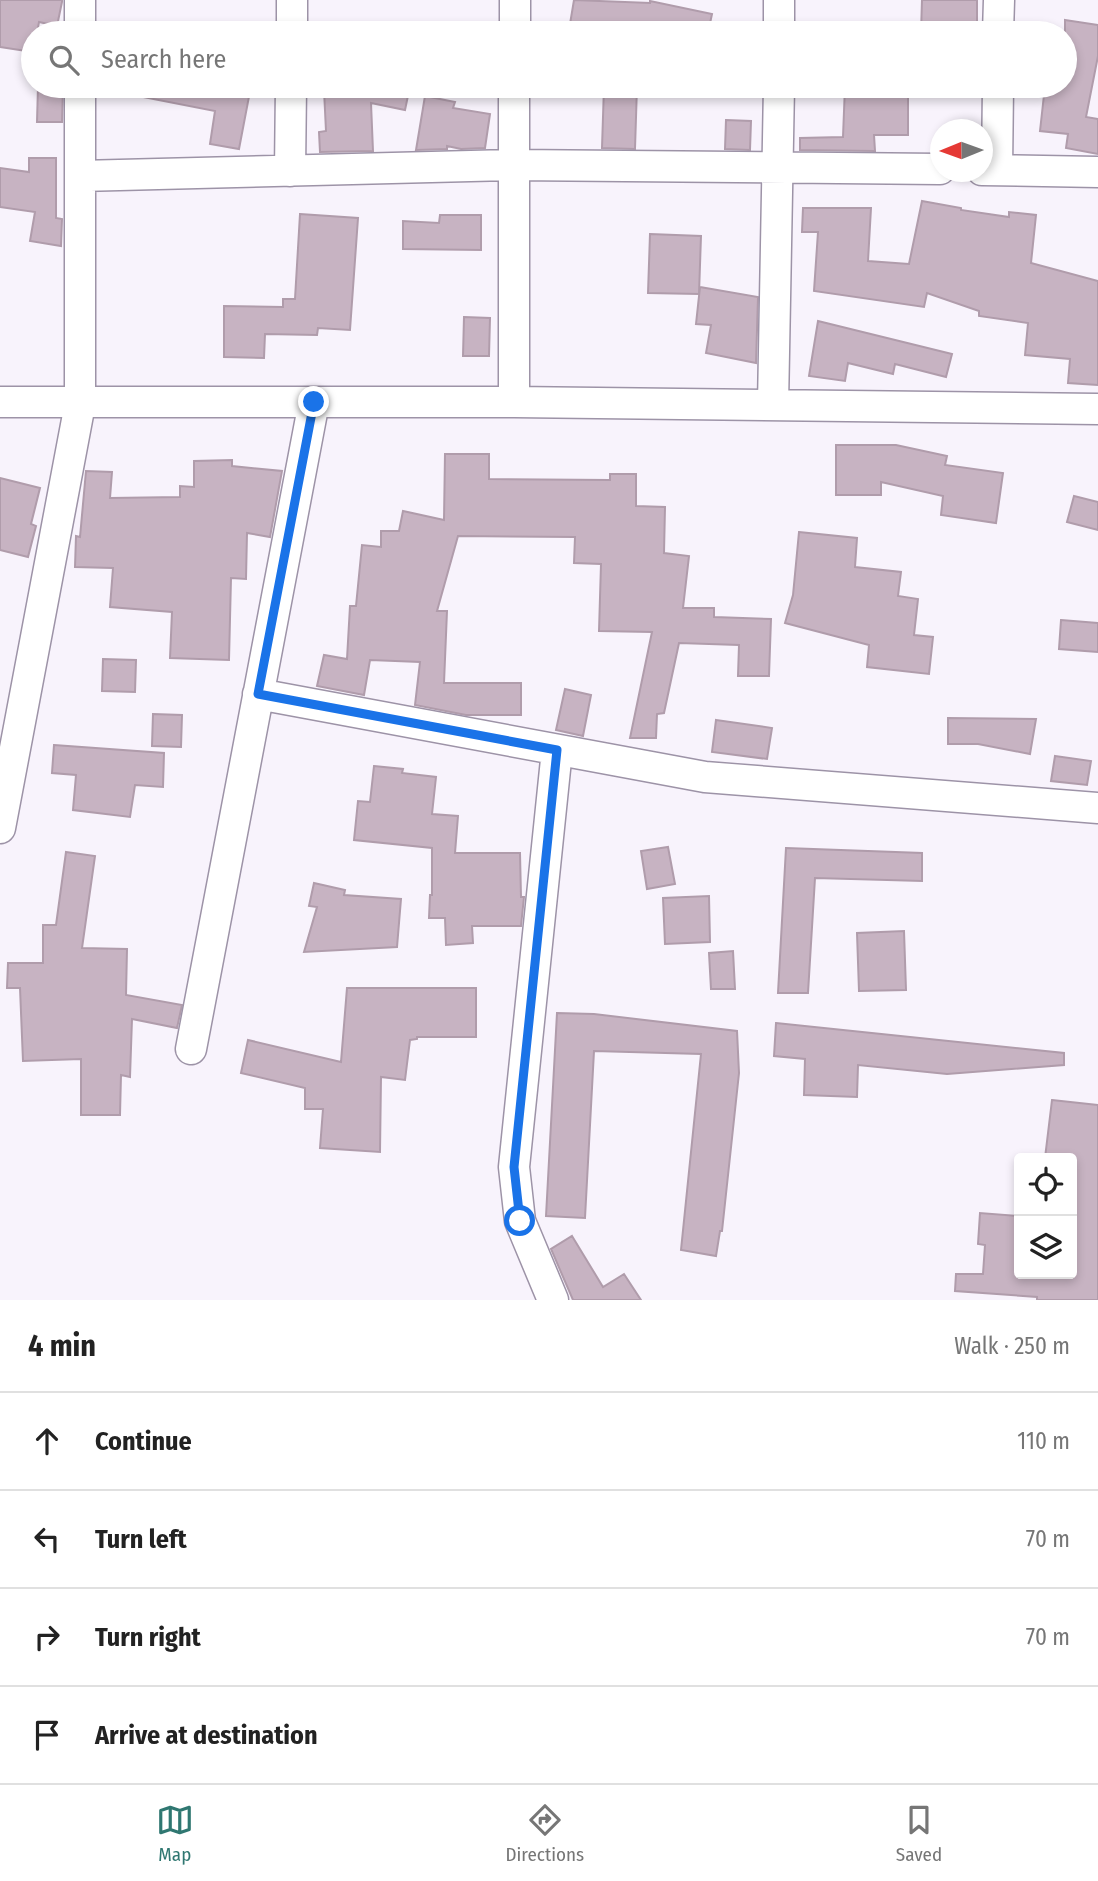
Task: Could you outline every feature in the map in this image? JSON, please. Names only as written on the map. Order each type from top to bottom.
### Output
[{"type":"street","points":[[80,0],[80,21]]},
{"type":"street","points":[[292,0],[292,21]]},
{"type":"street","points":[[514,21],[515,0]]},
{"type":"street","points":[[779,0],[779,21]]},
{"type":"street","points":[[998,21],[999,0]]},
{"type":"street","points":[[0,828],[80,404],[80,98]]},
{"type":"street","points":[[290,171],[291,98]]},
{"type":"street","points":[[513,402],[514,98]]},
{"type":"street","points":[[773,405],[779,98]]},
{"type":"street","points":[[993,139],[997,98]]},
{"type":"street","points":[[80,176],[514,165],[930,169]]},
{"type":"street","points":[[993,170],[1098,172]]},
{"type":"street","points":[[0,402],[513,402],[1098,409]]},
{"type":"street","points":[[191,1049],[314,402]]},
{"type":"street","points":[[258,694],[705,777],[1098,808]]},
{"type":"street","points":[[553,1300],[520,1221],[514,1167],[557,750]]},
{"type":"building","points":[[0,0],[62,0],[58,21],[21,21],[21,50],[0,47]]},
{"type":"building","points":[[574,0],[650,1],[712,14],[711,21],[570,21]]},
{"type":"building","points":[[922,0],[977,0],[977,21],[921,21]]},
{"type":"building","points":[[1077,22],[1098,25],[1098,56],[1086,117],[1098,119],[1098,154],[1066,148],[1068,134],[1040,131],[1044,98],[1077,98]]},
{"type":"building","points":[[38,98],[63,98],[62,122],[37,122]]},
{"type":"building","points":[[148,98],[249,98],[239,149],[210,144],[215,111]]},
{"type":"building","points":[[324,98],[408,98],[405,110],[371,103],[373,151],[320,152],[319,132],[326,131]]},
{"type":"building","points":[[425,98],[455,102],[453,108],[490,114],[485,148],[461,149],[447,146],[447,149],[416,150]]},
{"type":"building","points":[[604,98],[637,98],[635,149],[602,148]]},
{"type":"building","points":[[845,98],[908,98],[908,135],[874,135],[875,151],[800,150],[800,138],[843,137]]},
{"type":"building","points":[[726,120],[751,121],[750,150],[725,149]]},
{"type":"building","points":[[29,158],[56,158],[56,218],[62,219],[61,246],[30,241],[35,212],[0,207],[0,168],[29,172]]},
{"type":"building","points":[[922,201],[1009,217],[1009,212],[1036,215],[1031,263],[1098,281],[1098,385],[1068,383],[1070,359],[1025,355],[1028,323],[979,316],[979,311],[927,293],[924,307],[814,291],[818,232],[802,232],[803,208],[871,208],[868,261],[909,264]]},
{"type":"building","points":[[300,214],[358,218],[350,330],[318,328],[317,335],[265,334],[264,358],[224,357],[224,306],[283,307],[283,299],[295,299]]},
{"type":"building","points":[[440,215],[481,215],[481,250],[403,249],[403,221],[439,223]]},
{"type":"building","points":[[650,234],[701,236],[699,294],[648,293]]},
{"type":"building","points":[[700,287],[758,297],[756,363],[706,353],[711,325],[696,324]]},
{"type":"building","points":[[464,317],[490,318],[489,356],[463,356]]},
{"type":"building","points":[[818,321],[952,354],[946,377],[895,364],[893,374],[848,363],[845,381],[809,376]]},
{"type":"building","points":[[836,445],[896,445],[947,456],[945,465],[1003,473],[996,523],[941,515],[943,496],[881,482],[881,495],[836,495]]},
{"type":"building","points":[[445,454],[489,454],[489,479],[610,480],[610,474],[636,474],[636,506],[665,507],[664,553],[689,556],[683,608],[714,608],[714,617],[771,619],[769,676],[738,676],[739,645],[679,643],[664,713],[657,714],[656,738],[630,738],[652,632],[599,631],[601,564],[574,563],[575,537],[458,536],[437,611],[447,611],[444,683],[521,683],[521,715],[466,715],[415,705],[420,662],[370,660],[364,695],[317,686],[324,655],[347,659],[350,606],[356,606],[362,545],[381,547],[381,531],[399,531],[403,511],[444,520]]},
{"type":"building","points":[[232,460],[232,466],[282,471],[270,537],[247,533],[246,579],[231,578],[229,660],[170,658],[172,612],[110,607],[113,568],[75,567],[76,536],[80,537],[86,471],[112,472],[110,498],[180,497],[180,486],[194,487],[194,461]]},
{"type":"building","points":[[0,478],[40,488],[31,524],[36,526],[28,557],[0,550]]},
{"type":"building","points":[[1074,496],[1098,502],[1098,530],[1067,522]]},
{"type":"building","points":[[799,532],[857,538],[855,567],[901,572],[898,596],[918,599],[914,635],[933,637],[929,674],[867,667],[869,645],[785,623],[793,595]]},
{"type":"building","points":[[1061,620],[1098,623],[1098,652],[1059,649]]},
{"type":"building","points":[[103,659],[136,660],[135,692],[102,691]]},
{"type":"building","points":[[565,689],[591,695],[583,736],[556,730]]},
{"type":"building","points":[[153,714],[182,715],[181,747],[152,746]]},
{"type":"building","points":[[948,718],[1036,719],[1030,754],[978,744],[948,744]]},
{"type":"building","points":[[716,720],[772,728],[767,759],[712,752]]},
{"type":"building","points":[[54,745],[164,753],[163,787],[135,785],[130,817],[73,810],[76,775],[52,773]]},
{"type":"building","points":[[1055,756],[1091,761],[1087,785],[1051,781]]},
{"type":"building","points":[[374,766],[403,769],[402,773],[436,777],[432,814],[458,816],[455,853],[520,853],[521,897],[524,897],[521,926],[472,926],[473,943],[446,945],[445,918],[429,918],[432,848],[354,840],[358,801],[370,802]]},
{"type":"building","points":[[668,847],[675,884],[647,889],[641,851]]},
{"type":"building","points":[[786,848],[922,853],[922,881],[815,878],[808,993],[778,993]]},
{"type":"building","points":[[66,852],[95,856],[82,948],[127,949],[126,995],[182,1005],[177,1028],[132,1019],[130,1077],[121,1075],[120,1115],[81,1115],[81,1059],[23,1061],[20,988],[7,988],[8,963],[43,963],[43,925],[56,925]]},
{"type":"building","points":[[314,883],[345,890],[344,895],[401,899],[397,947],[304,952],[317,907],[309,906]]},
{"type":"building","points":[[709,896],[710,942],[665,944],[663,898]]},
{"type":"building","points":[[904,931],[906,990],[859,991],[857,933]]},
{"type":"building","points":[[733,951],[735,989],[711,989],[709,953]]},
{"type":"building","points":[[347,988],[476,988],[476,1037],[417,1037],[410,1040],[405,1080],[381,1077],[380,1152],[320,1148],[323,1109],[305,1109],[305,1088],[241,1073],[248,1040],[341,1062]]},
{"type":"building","points":[[557,1013],[594,1014],[737,1031],[739,1073],[722,1231],[716,1256],[681,1250],[701,1054],[594,1051],[585,1218],[546,1216]]},
{"type":"building","points":[[776,1023],[1064,1053],[1064,1065],[947,1074],[858,1065],[857,1097],[804,1095],[805,1059],[774,1056]]},
{"type":"building","points":[[1052,1100],[1098,1105],[1098,1300],[1037,1300],[1037,1297],[955,1291],[956,1274],[983,1274],[985,1245],[978,1244],[980,1213],[1014,1216],[1014,1279],[1077,1279],[1077,1153],[1046,1153]]},
{"type":"building","points":[[572,1236],[603,1287],[624,1274],[641,1300],[573,1300],[551,1249]]},
{"type":"route","points":[[314,402],[258,694],[557,750],[514,1167],[520,1221]]}]
